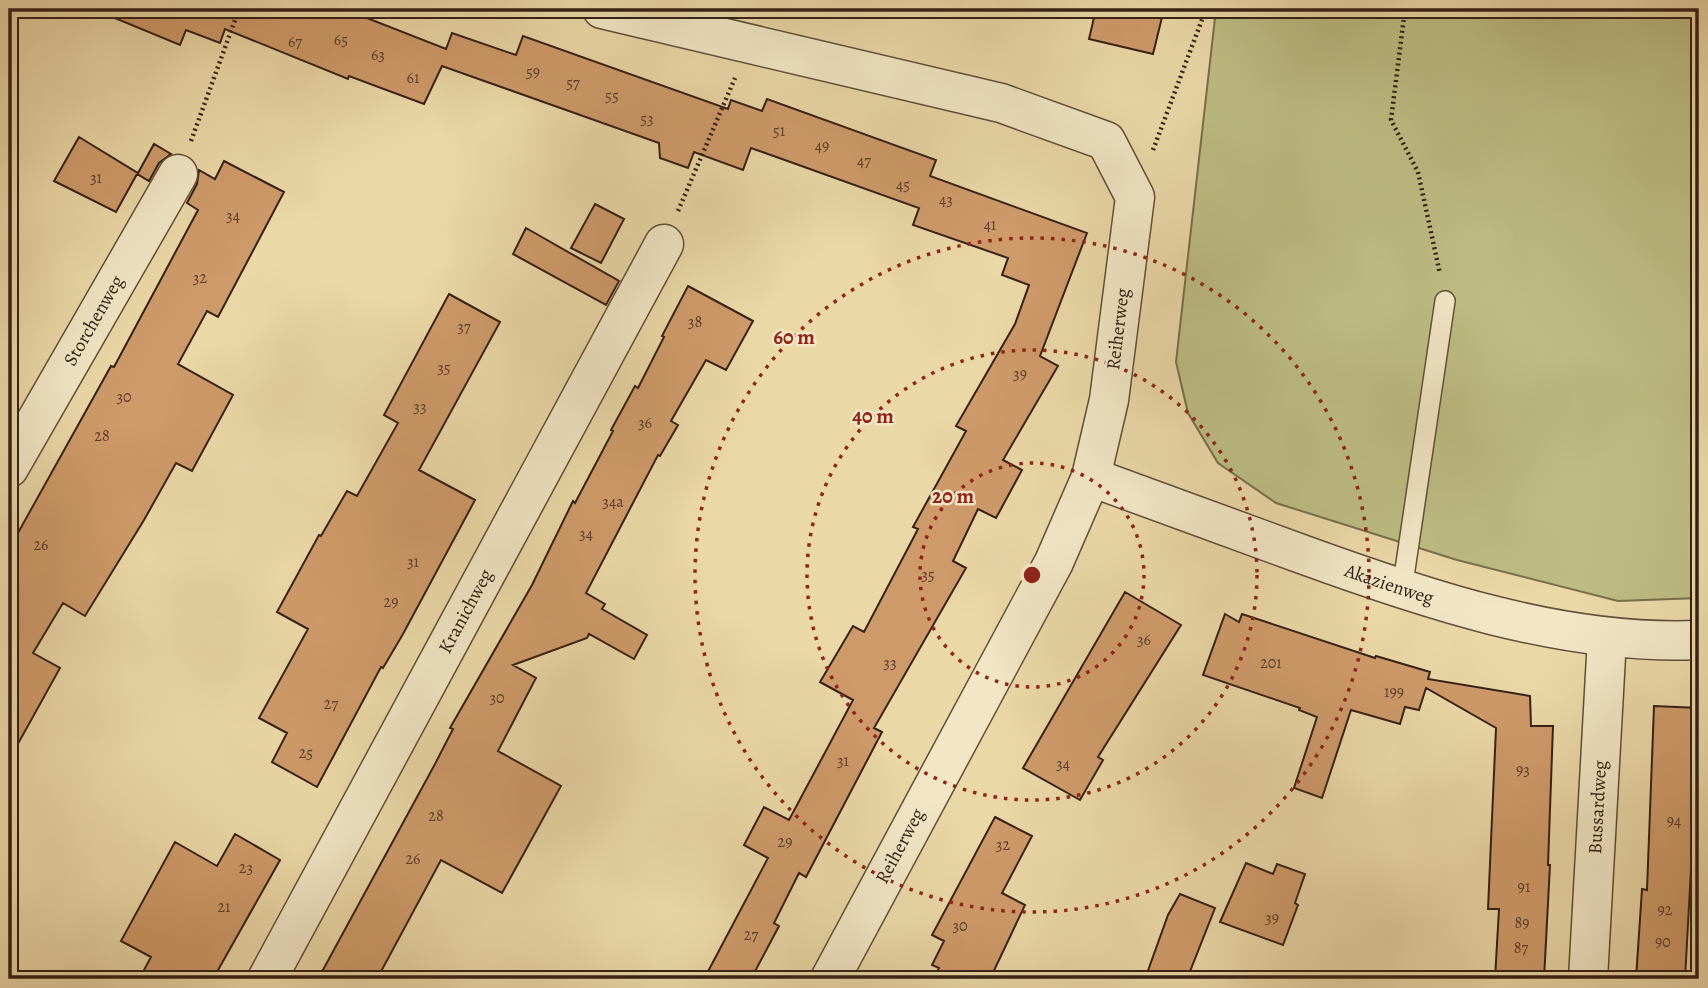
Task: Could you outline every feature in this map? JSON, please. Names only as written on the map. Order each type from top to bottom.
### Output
[{"type":"street","points":[[602,9],[664,16],[749,45],[1001,103],[1106,141],[1135,197]]},
{"type":"street","name":"Storchenweg","points":[[9,468],[178,174]]},
{"type":"street","name":"Reiherweg","points":[[830,979],[1054,562],[1091,477],[1109,400],[1135,197]]},
{"type":"street","name":"Kranichweg","points":[[267,979],[664,244]]},
{"type":"street","name":"Akazienweg","points":[[1091,477],[1402,590],[1495,615],[1607,638],[1699,640]]},
{"type":"street","name":"Bussardweg","points":[[1588,979],[1607,638]]},
{"type":"lane","points":[[1402,590],[1445,301]]},
{"type":"path","points":[[178,174],[239,9]]},
{"type":"path","points":[[1135,197],[1206,9]]},
{"type":"path","points":[[1405,9],[1391,120],[1418,172],[1445,301]]},
{"type":"path","points":[[664,244],[749,45]]},
{"type":"green space","points":[[1216,9],[1699,9],[1699,598],[1618,601],[1457,560],[1276,503],[1218,463],[1188,413],[1176,362]]},
{"type":"building","points":[[93,9],[344,9],[446,49],[452,33],[516,55],[523,36],[728,109],[731,100],[762,111],[767,99],[936,160],[930,176],[1087,233],[1040,356],[1058,366],[1003,460],[1022,470],[996,518],[978,509],[953,561],[966,568],[874,728],[882,732],[806,877],[799,873],[774,923],[779,926],[751,979],[704,979],[768,858],[744,845],[764,807],[789,820],[853,700],[820,682],[853,626],[864,632],[918,529],[913,527],[966,431],[956,426],[1015,324],[1029,285],[1002,275],[1008,258],[913,225],[919,208],[751,148],[743,170],[694,152],[688,168],[660,158],[659,143],[442,66],[424,104],[349,76],[348,79],[225,29],[220,43],[186,30],[180,45]]},
{"type":"building","points":[[1096,9],[1164,9],[1153,54],[1089,39]]},
{"type":"building","points":[[79,137],[138,173],[154,144],[171,154],[159,163],[149,181],[137,174],[116,212],[54,181]]},
{"type":"building","points":[[224,161],[284,192],[218,317],[207,311],[178,364],[233,395],[192,471],[176,463],[85,616],[63,603],[33,653],[60,668],[9,760],[9,549],[111,366],[114,367],[198,210],[187,203],[197,184],[199,170],[215,179]]},
{"type":"building","points":[[595,204],[624,219],[601,263],[571,248]]},
{"type":"building","points":[[526,228],[619,281],[606,305],[513,254]]},
{"type":"building","points":[[688,286],[753,321],[726,370],[706,360],[671,421],[678,425],[660,456],[658,455],[586,593],[605,604],[602,609],[647,635],[634,659],[589,634],[587,638],[513,665],[536,678],[498,751],[561,786],[502,893],[441,860],[377,979],[318,979],[435,764],[453,729],[450,728],[532,585],[573,501],[575,503],[613,431],[611,430],[635,386],[638,388]]},
{"type":"building","points":[[449,294],[500,322],[419,470],[475,500],[317,787],[272,762],[287,733],[259,718],[308,629],[277,612],[319,535],[321,536],[347,491],[357,496],[398,423],[384,415]]},
{"type":"building","points":[[1125,592],[1181,625],[1098,757],[1103,760],[1080,800],[1023,768]]},
{"type":"building","points":[[1225,614],[1239,622],[1242,614],[1375,658],[1376,656],[1430,672],[1428,679],[1530,696],[1531,726],[1553,726],[1544,979],[1495,979],[1499,909],[1488,909],[1496,728],[1426,688],[1419,710],[1405,707],[1400,724],[1351,710],[1322,798],[1294,788],[1317,717],[1299,710],[1300,708],[1203,675]]},
{"type":"building","points":[[1654,706],[1699,708],[1699,851],[1692,851],[1685,979],[1636,979],[1642,889],[1647,890]]},
{"type":"building","points":[[995,817],[1032,836],[1002,893],[1025,905],[990,979],[933,979],[939,968],[932,965],[944,941],[932,935]]},
{"type":"building","points":[[235,834],[280,860],[213,979],[160,979],[144,970],[151,957],[121,941],[175,842],[217,866]]},
{"type":"building","points":[[1246,863],[1273,874],[1277,864],[1305,874],[1295,903],[1298,905],[1283,945],[1220,922]]},
{"type":"building","points":[[1180,894],[1215,908],[1187,979],[1145,979],[1168,915]]}]
